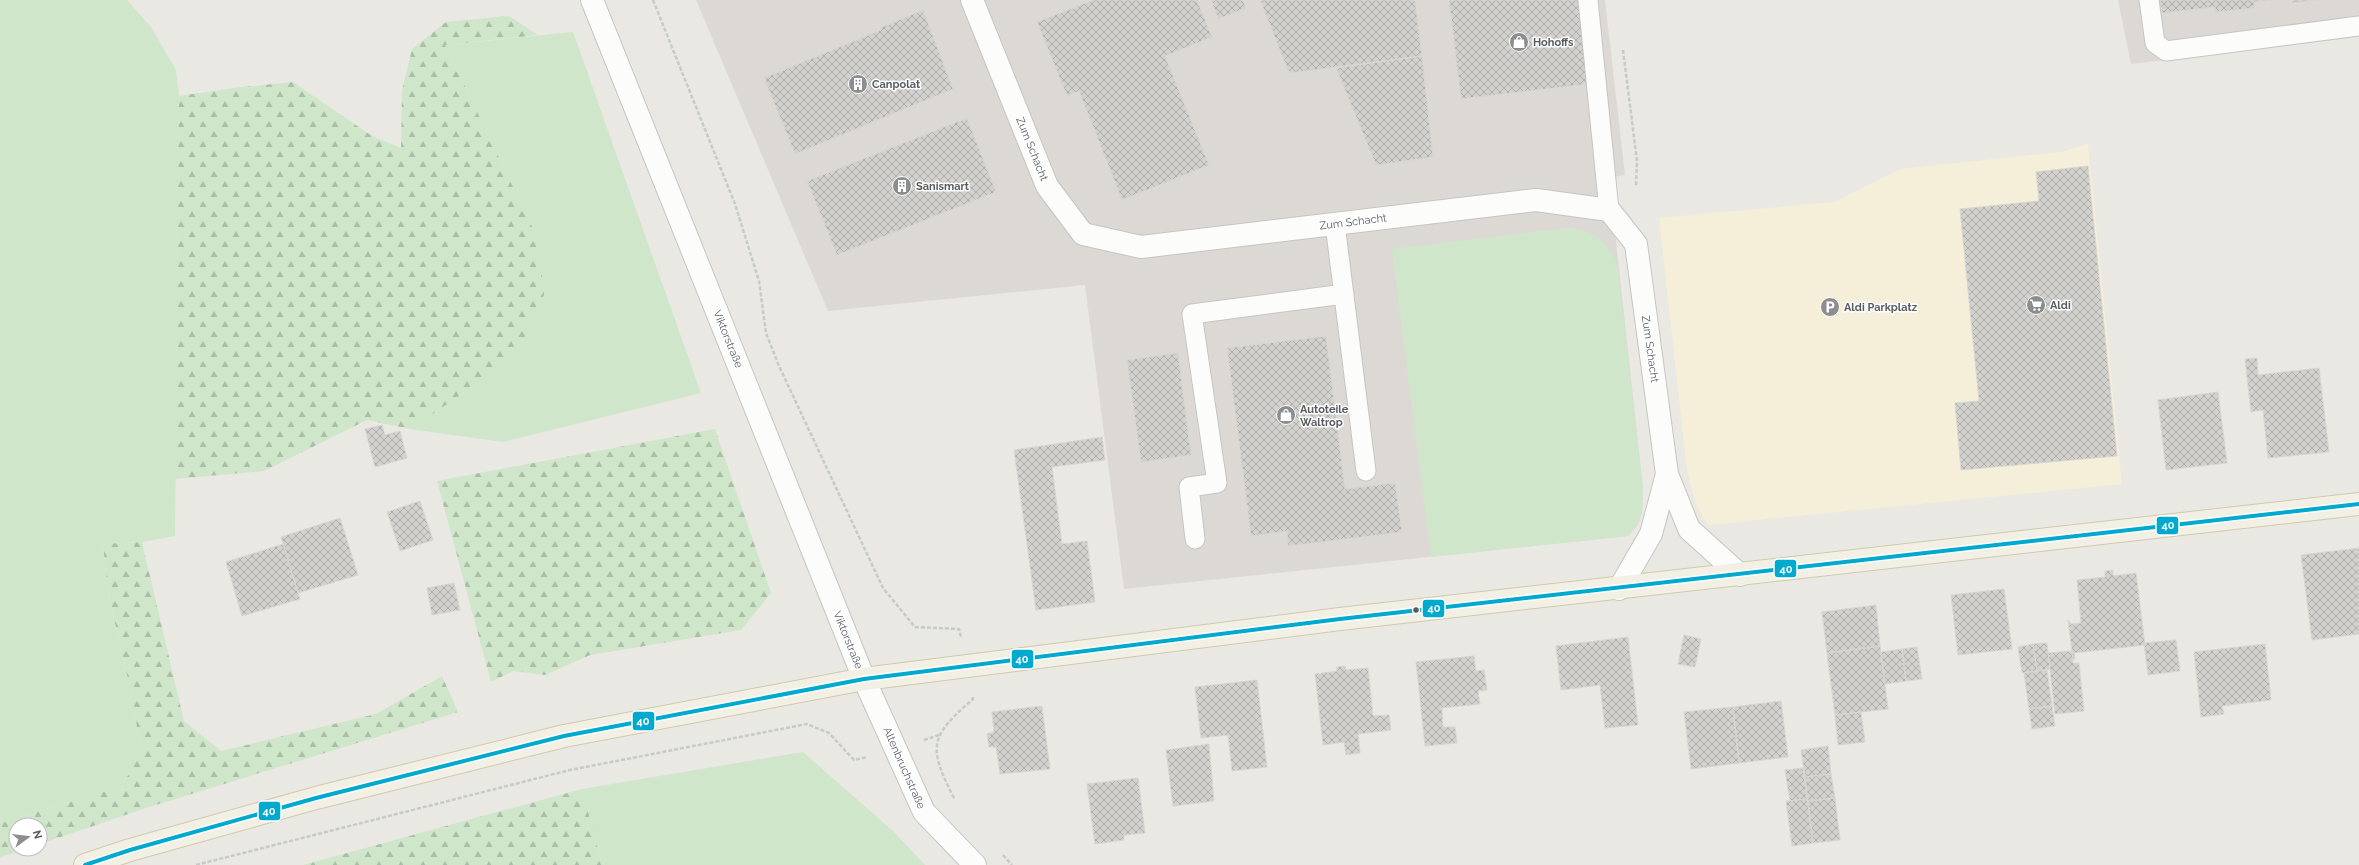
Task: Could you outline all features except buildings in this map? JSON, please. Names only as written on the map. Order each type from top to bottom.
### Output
[{"type":"main road","points":[[85,865],[130,850],[316,798],[564,736],[864,679],[1340,619],[1619,589],[2359,504]]},
{"type":"street","name":"Viktorstraße","points":[[592,0],[864,679]]},
{"type":"street","name":"Zum Schacht","points":[[972,0],[1047,186],[1083,234],[1141,247],[1536,200],[1610,210],[1636,244],[1667,474],[1690,529],[1740,575]]},
{"type":"street","name":"Zum Schacht","points":[[1619,589],[1651,534],[1667,474]]},
{"type":"street","name":"Altenbruchstraße","points":[[864,679],[924,812],[974,865]]},
{"type":"lane","points":[[1588,0],[1610,210]]},
{"type":"lane","points":[[2149,0],[2155,43],[2166,51],[2359,26]]},
{"type":"lane","points":[[1336,224],[1366,472]]},
{"type":"lane","points":[[1196,539],[1189,487],[1217,483],[1192,314],[1344,294]]},
{"type":"path","points":[[653,0],[735,204],[759,281],[766,333],[779,366],[883,588],[916,627],[959,629],[968,666],[973,699],[948,720],[939,735],[936,749],[940,770],[956,802]]},
{"type":"path","points":[[196,865],[570,770],[807,724],[829,733],[854,760],[939,735]]},
{"type":"path","points":[[1002,854],[1012,865]]},
{"type":"shaded area","points":[[696,0],[1605,0],[1625,175],[1609,178],[1643,488],[1642,513],[1637,526],[1628,536],[1124,589],[1085,285],[828,311]]},
{"type":"shaded area","points":[[2118,0],[2359,0],[2359,37],[2131,64]]},
{"type":"shaded area","points":[[2088,144],[2122,484],[1708,525],[1696,505],[1687,470],[1659,218],[1834,202],[1900,169],[2061,152]]},
{"type":"green space","points":[[0,0],[127,0],[151,27],[176,70],[179,96],[175,536],[142,542],[103,544],[108,592],[132,697],[141,752],[122,786],[20,817],[8,817],[8,821],[0,823]]},
{"type":"green space","points":[[509,16],[538,35],[445,45],[538,239],[544,295],[514,359],[410,429],[367,420],[264,471],[175,479],[179,96],[234,88],[293,82],[372,136],[401,148],[402,91],[412,49],[446,22]]},
{"type":"green space","points":[[573,32],[701,393],[503,442],[410,429],[514,359],[538,239],[445,45]]},
{"type":"green space","points":[[1568,228],[1587,232],[1601,240],[1611,252],[1618,270],[1643,488],[1643,501],[1639,519],[1628,536],[1431,557],[1392,249]]},
{"type":"green space","points":[[715,429],[771,593],[741,630],[590,655],[545,675],[513,671],[491,682],[437,481]]},
{"type":"green space","points":[[142,542],[184,721],[221,751],[376,714],[442,676],[458,712],[146,808],[48,841],[48,817],[20,817],[122,786],[141,752],[132,697],[108,592],[103,544]]},
{"type":"green space","points":[[803,752],[894,832],[925,865],[602,865],[582,789]]},
{"type":"green space","points":[[582,789],[602,865],[303,865]]},
{"type":"green space","points":[[8,821],[8,855],[0,857],[0,823]]},
{"type":"transit line","name":"40","points":[[85,865],[130,850],[316,798],[564,736],[864,679],[1340,619],[2359,504]]},
{"type":"place","name":"Hohoffs","points":[[1519,42]]},
{"type":"place","name":"Canpolat","points":[[858,84]]},
{"type":"place","name":"Sanismart","points":[[902,186]]},
{"type":"place","name":"Aldi","points":[[2036,305]]},
{"type":"place","name":"Aldi Parkplatz","points":[[1830,307]]},
{"type":"place","name":"Autoteile Waltrop","points":[[1286,415]]}]
